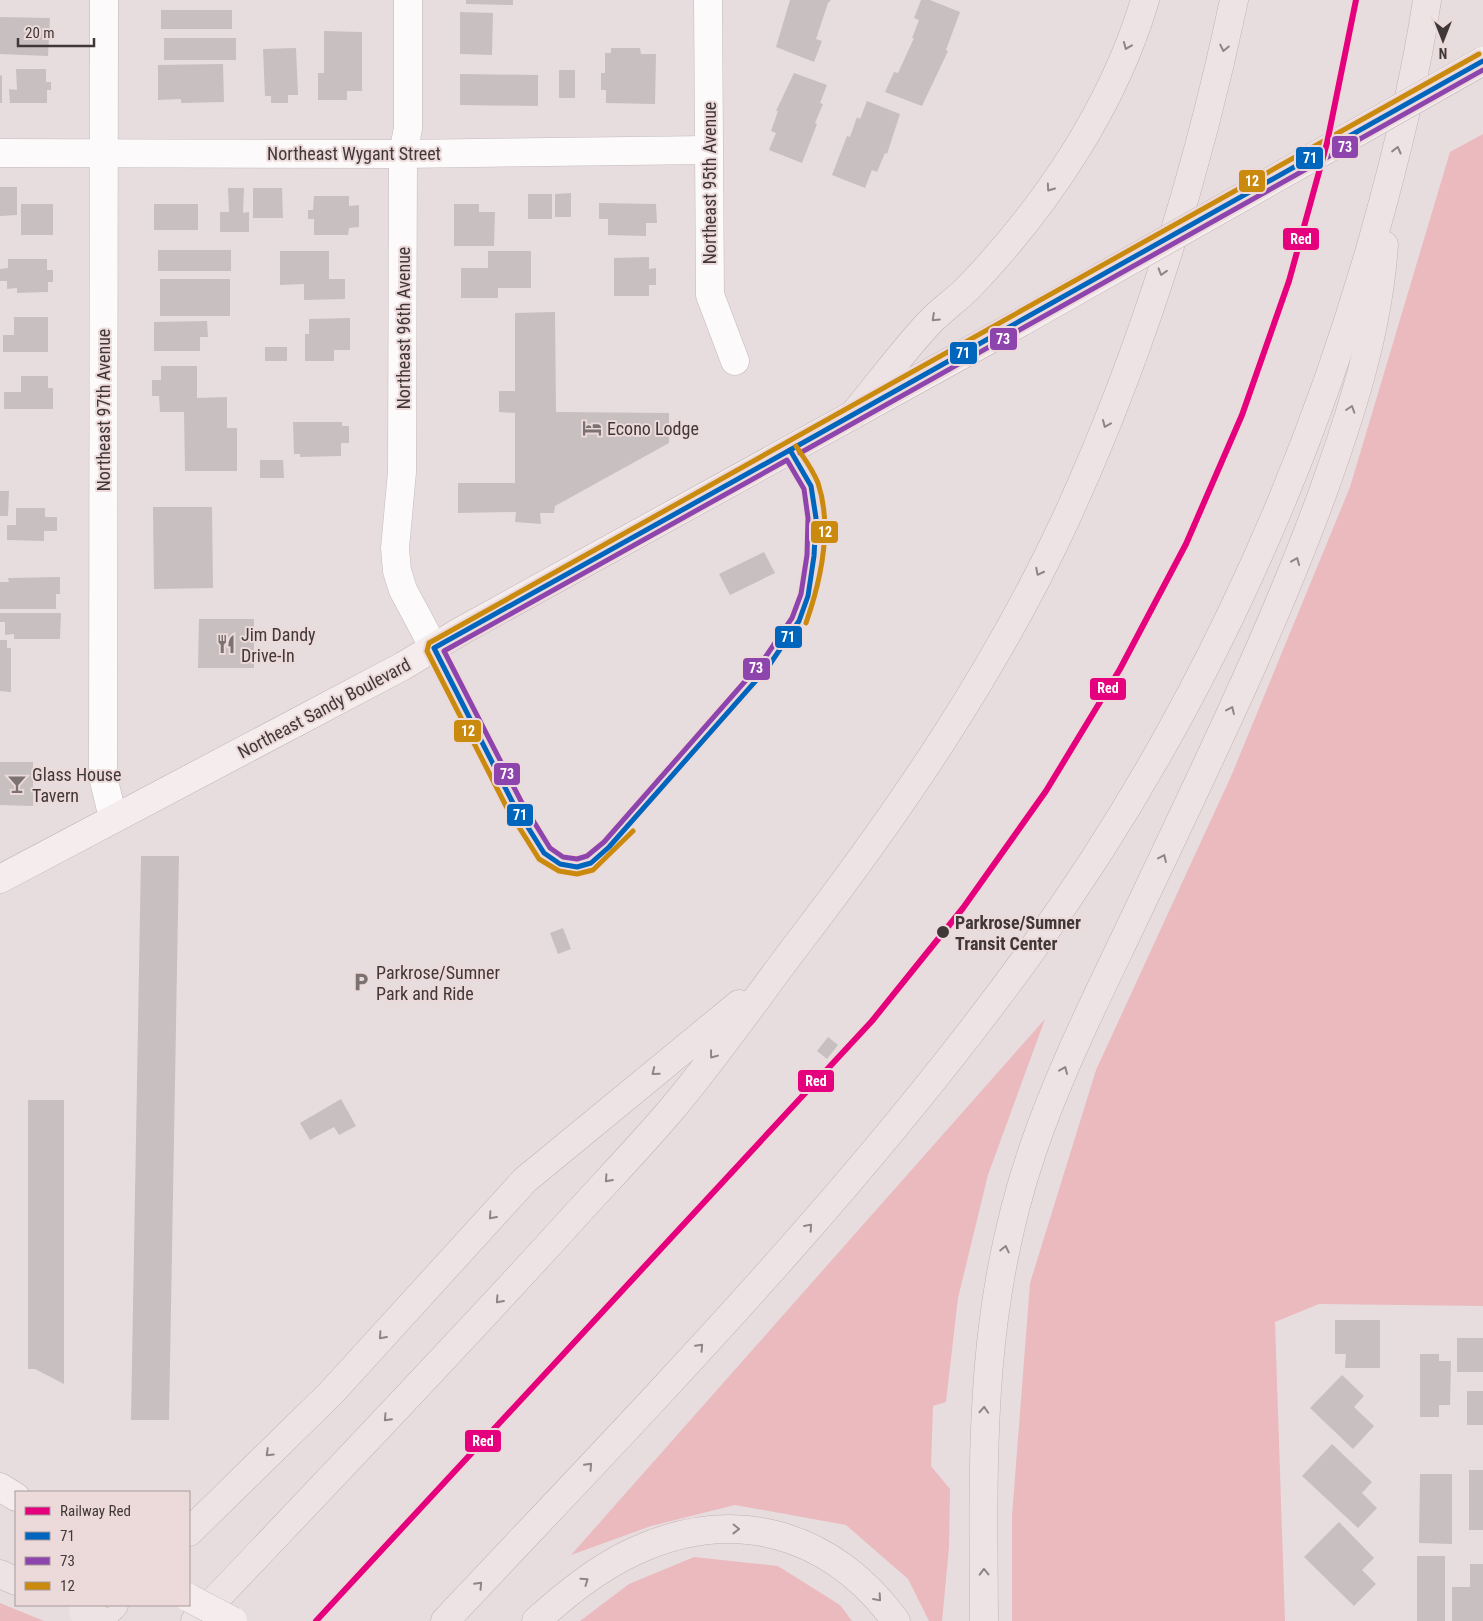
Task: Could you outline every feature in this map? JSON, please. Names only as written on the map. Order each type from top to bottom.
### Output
[{"type":"highway","points":[[852,416],[930,322],[971,285],[1014,236],[1049,190],[1084,137],[1114,78],[1144,0]]},
{"type":"highway","points":[[195,1621],[491,1308],[666,1116],[848,879],[918,781],[964,708],[1063,525],[1108,420],[1150,311],[1197,158],[1234,0]]},
{"type":"highway","points":[[445,1621],[741,1303],[864,1163],[980,1021],[1035,947],[1087,870],[1136,791],[1181,711],[1224,628],[1262,544],[1331,374],[1385,197],[1407,110],[1427,0]]},
{"type":"highway","points":[[984,1621],[983,1460],[986,1374],[990,1330],[1011,1223],[1032,1152],[1066,1066],[1260,646],[1318,506],[1360,382],[1372,336],[1384,248],[1385,197]]},
{"type":"highway","points":[[190,1531],[331,1393],[524,1180],[774,975]]},
{"type":"highway","points":[[536,1621],[576,1587],[633,1552],[677,1535],[721,1529],[768,1532],[818,1551],[845,1567],[868,1586],[896,1621]]},
{"type":"highway","points":[[0,1574],[15,1582]]},
{"type":"highway","points":[[88,1615],[111,1606]]},
{"type":"main road","name":"Northeast Sandy Boulevard","points":[[0,879],[113,818],[284,731],[1025,320],[1483,61]]},
{"type":"main road","points":[[0,1487],[15,1496]]},
{"type":"main road","points":[[190,1599],[232,1621]]},
{"type":"street","name":"Northeast 97th Avenue","points":[[104,0],[103,777],[113,818]]},
{"type":"street","name":"Northeast 96th Avenue","points":[[408,0],[408,128],[403,154],[402,472],[395,548],[396,571],[403,590],[434,648]]},
{"type":"street","name":"Northeast 95th Avenue","points":[[708,0],[710,295],[734,361]]},
{"type":"street","name":"Northeast Wygant Street","points":[[0,153],[403,154],[708,150]]},
{"type":"shaded area","points":[[1483,134],[1483,1306],[1319,1304],[1275,1322],[1285,1621],[1012,1621],[1012,1516],[1030,1283],[1096,1070],[1232,774],[1350,487],[1450,152]]},
{"type":"shaded area","points":[[1045,1019],[988,1175],[958,1298],[946,1402],[933,1406],[931,1466],[950,1489],[949,1548],[942,1621],[929,1621],[908,1579],[846,1525],[735,1505],[651,1526],[571,1555]]},
{"type":"shaded area","points":[[694,1557],[778,1566],[840,1605],[852,1621],[580,1621],[629,1584]]},
{"type":"shaded area","points":[[0,1603],[44,1621],[0,1621]]},
{"type":"building","points":[[466,0],[513,0],[513,5],[466,4]]},
{"type":"building","points":[[790,0],[831,0],[828,3],[816,39],[822,41],[814,62],[776,47]]},
{"type":"building","points":[[921,0],[930,0],[960,12],[946,50],[948,51],[922,106],[885,92],[894,72],[898,73],[914,38],[912,38],[919,20],[914,18]]},
{"type":"building","points":[[161,10],[232,10],[232,29],[161,29]]},
{"type":"building","points":[[460,12],[493,13],[492,55],[460,54]]},
{"type":"building","points":[[0,17],[50,18],[48,56],[0,54]]},
{"type":"building","points":[[324,31],[362,32],[362,91],[347,91],[347,100],[318,100],[318,73],[324,73]]},
{"type":"building","points":[[164,38],[236,38],[236,60],[164,60]]},
{"type":"building","points":[[296,48],[298,95],[288,95],[288,103],[271,103],[271,96],[265,96],[263,49]]},
{"type":"building","points":[[611,48],[640,48],[641,54],[656,54],[655,104],[606,103],[606,90],[601,90],[601,73],[605,73],[605,53],[611,53]]},
{"type":"building","points":[[223,64],[224,102],[181,103],[181,99],[158,100],[158,65]]},
{"type":"building","points":[[16,69],[46,69],[46,82],[51,82],[51,90],[47,90],[47,103],[10,103],[9,89],[17,90]]},
{"type":"building","points":[[559,70],[575,70],[575,98],[559,98]]},
{"type":"building","points":[[794,73],[827,85],[820,103],[823,104],[815,123],[817,124],[802,163],[769,150],[776,133],[771,131],[778,111],[776,111]]},
{"type":"building","points":[[460,74],[538,75],[538,106],[460,105]]},
{"type":"building","points":[[0,75],[2,76],[2,103],[0,103]]},
{"type":"building","points":[[867,101],[900,114],[887,154],[885,153],[877,172],[872,170],[865,188],[832,175],[847,136],[850,137],[857,117],[860,119]]},
{"type":"building","points":[[0,187],[17,187],[17,215],[0,216]]},
{"type":"building","points":[[228,188],[244,188],[243,213],[249,212],[249,232],[220,232],[220,212],[229,212]]},
{"type":"building","points":[[253,188],[282,188],[283,218],[253,218]]},
{"type":"building","points":[[571,193],[571,217],[555,217],[555,194]]},
{"type":"building","points":[[528,194],[552,194],[552,219],[528,219]]},
{"type":"building","points":[[314,196],[349,196],[349,206],[359,205],[359,227],[349,228],[348,235],[314,235],[314,219],[308,219],[308,210],[313,210]]},
{"type":"building","points":[[599,203],[656,204],[657,223],[646,223],[646,236],[608,235],[608,219],[599,219]]},
{"type":"building","points":[[21,204],[53,204],[53,235],[21,235]]},
{"type":"building","points":[[154,204],[198,204],[198,230],[154,230]]},
{"type":"building","points":[[454,204],[479,204],[479,212],[495,212],[494,246],[454,246]]},
{"type":"building","points":[[158,250],[231,250],[231,271],[158,271]]},
{"type":"building","points":[[280,251],[329,251],[329,279],[345,279],[345,299],[304,300],[304,284],[280,285]]},
{"type":"building","points":[[488,251],[531,251],[531,288],[498,288],[498,298],[461,298],[461,268],[488,268]]},
{"type":"building","points":[[649,257],[649,269],[656,268],[656,285],[649,285],[649,296],[614,296],[614,258]]},
{"type":"building","points":[[8,259],[47,259],[47,270],[53,270],[53,282],[48,282],[48,292],[17,293],[17,288],[7,289],[7,281],[0,281],[0,269],[8,268]]},
{"type":"building","points":[[160,279],[230,279],[230,316],[160,316]]},
{"type":"building","name":"Econo Lodge","points":[[555,312],[556,412],[669,413],[669,443],[555,506],[554,513],[540,513],[541,524],[515,522],[516,512],[458,513],[458,483],[515,483],[515,413],[499,412],[499,391],[515,391],[515,313]]},
{"type":"building","points":[[14,317],[48,317],[48,352],[3,352],[3,335],[14,335]]},
{"type":"building","points":[[350,318],[350,350],[334,350],[334,361],[305,361],[305,334],[309,334],[309,319]]},
{"type":"building","points":[[207,321],[208,337],[200,337],[200,351],[154,351],[154,322]]},
{"type":"building","points":[[265,347],[287,347],[287,361],[265,361]]},
{"type":"building","points":[[161,366],[197,366],[197,398],[227,397],[227,428],[237,428],[237,471],[185,471],[184,412],[160,412],[159,396],[152,396],[152,380],[161,380]]},
{"type":"building","points":[[21,376],[48,376],[48,388],[53,388],[53,409],[4,409],[4,392],[21,392]]},
{"type":"building","points":[[293,422],[342,422],[342,426],[349,426],[349,443],[341,443],[341,456],[300,457],[300,454],[294,454]]},
{"type":"building","points":[[260,460],[283,460],[284,478],[260,478]]},
{"type":"building","points":[[0,491],[9,491],[8,516],[0,516]]},
{"type":"building","points":[[153,507],[212,507],[213,588],[154,589]]},
{"type":"building","points":[[16,508],[45,508],[45,517],[57,517],[57,531],[44,531],[44,541],[7,540],[7,525],[16,525]]},
{"type":"building","points":[[764,552],[775,573],[730,595],[719,574]]},
{"type":"building","points":[[60,577],[60,594],[56,594],[56,609],[0,609],[0,582],[9,582],[8,578]]},
{"type":"building","points":[[0,613],[61,613],[60,639],[14,639],[14,634],[5,635],[5,622],[0,622]]},
{"type":"building","name":"Jim Dandy Drive-In","points":[[199,619],[254,619],[254,668],[198,668]]},
{"type":"building","points":[[0,640],[7,640],[7,648],[11,648],[11,692],[0,691]]},
{"type":"building","name":"Glass House Tavern","points":[[0,762],[33,762],[33,806],[0,805]]},
{"type":"building","points":[[141,856],[179,856],[169,1420],[131,1420]]},
{"type":"building","points":[[563,928],[571,949],[558,954],[550,933]]},
{"type":"building","points":[[828,1037],[838,1045],[827,1059],[817,1051]]},
{"type":"building","points":[[341,1099],[356,1126],[339,1135],[334,1127],[310,1140],[300,1123]]},
{"type":"building","points":[[28,1100],[64,1100],[64,1384],[35,1369],[28,1369]]},
{"type":"building","points":[[1335,1320],[1380,1320],[1380,1368],[1345,1368],[1346,1354],[1335,1354]]},
{"type":"building","points":[[1457,1338],[1483,1338],[1483,1372],[1457,1372]]},
{"type":"building","points":[[1420,1354],[1439,1354],[1439,1361],[1451,1361],[1450,1405],[1439,1405],[1439,1417],[1420,1417]]},
{"type":"building","points":[[1342,1375],[1364,1396],[1354,1407],[1374,1426],[1353,1449],[1310,1408]]},
{"type":"building","points":[[1467,1391],[1483,1391],[1483,1425],[1467,1425]]},
{"type":"building","points":[[1332,1444],[1372,1482],[1362,1493],[1377,1508],[1358,1528],[1302,1476]]},
{"type":"building","points":[[1469,1470],[1483,1470],[1483,1530],[1469,1530]]},
{"type":"building","points":[[1420,1474],[1452,1474],[1452,1544],[1419,1543]]},
{"type":"building","points":[[1339,1522],[1374,1558],[1362,1570],[1376,1584],[1354,1606],[1304,1557]]},
{"type":"building","points":[[1417,1556],[1445,1556],[1445,1621],[1417,1621]]},
{"type":"building","points":[[1470,1564],[1483,1564],[1483,1621],[1452,1621],[1452,1587],[1470,1587]]},
{"type":"rail line","name":"Red","points":[[316,1621],[872,1021],[963,908],[1046,791],[1120,669],[1186,544],[1242,415],[1289,281],[1327,143],[1356,0]]},
{"type":"transit line","name":"12","points":[[633,831],[593,870],[577,874],[559,871],[539,859],[507,808],[427,651],[429,643],[1479,54]]},
{"type":"transit line","name":"71","points":[[790,450],[1483,61]]},
{"type":"transit line","name":"73","points":[[800,453],[1483,70]]},
{"type":"transit line","name":"12","points":[[796,446],[818,483],[825,518],[825,536],[820,572],[806,623]]},
{"type":"transit line","name":"71","points":[[790,450],[811,486],[816,518],[814,556],[808,596],[799,621],[768,667],[609,847],[591,863],[577,867],[560,864],[544,853],[514,805],[434,648],[790,450]]},
{"type":"transit line","name":"73","points":[[787,460],[804,489],[808,518],[807,555],[801,594],[792,618],[762,662],[604,842],[587,856],[577,859],[563,857],[550,848],[521,801],[444,651],[787,460]]},
{"type":"place","name":"Econo Lodge","points":[[592,428]]},
{"type":"place","name":"Jim Dandy Drive-In","points":[[226,644]]},
{"type":"place","name":"Glass House Tavern","points":[[17,784]]},
{"type":"place","name":"Parkrose/Sumner Transit Center","points":[[943,932]]},
{"type":"place","name":"Parkrose/Sumner Park and Ride","points":[[361,982]]}]
